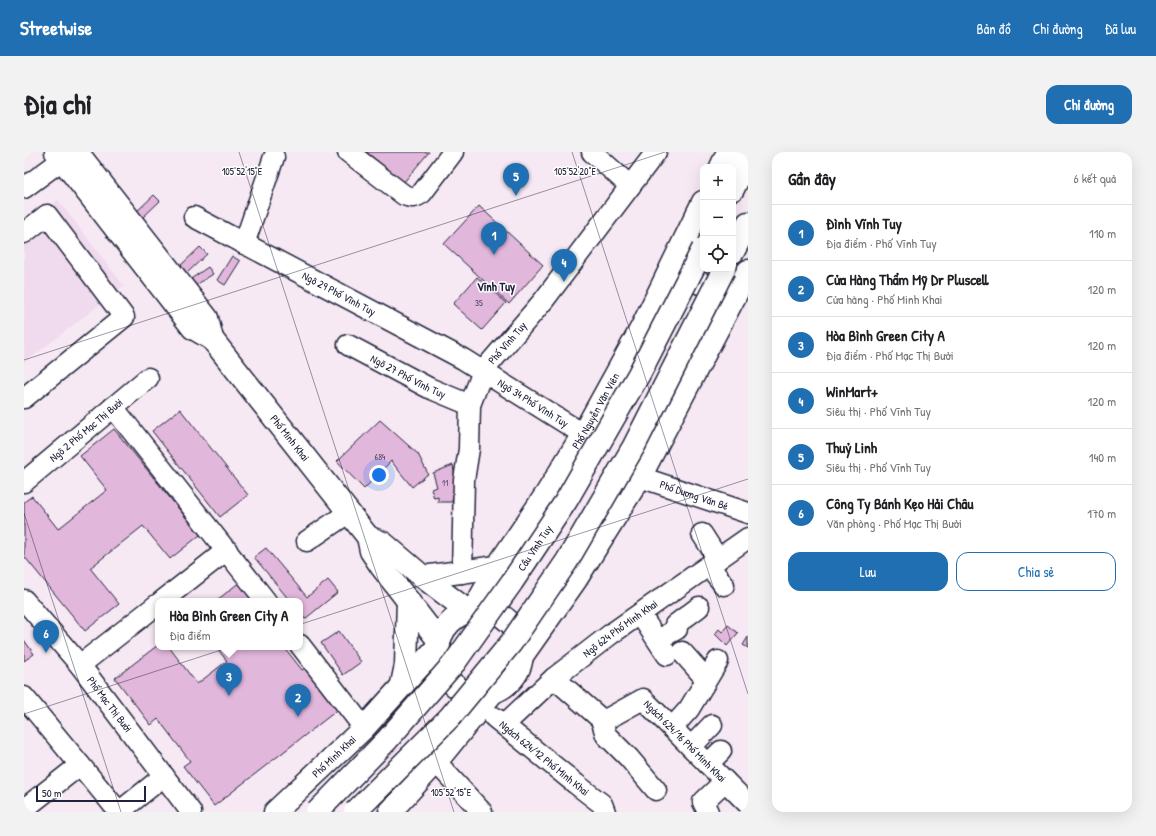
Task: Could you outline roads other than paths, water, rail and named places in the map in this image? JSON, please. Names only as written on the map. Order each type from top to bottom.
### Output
[{"type":"main road","points":[[722,164],[728,152]]},
{"type":"main road","name":"Phố Minh Khai","points":[[65,155],[193,328],[212,339],[368,537],[383,544],[423,577],[471,611]]},
{"type":"main road","points":[[736,183],[748,158]]},
{"type":"main road","points":[[736,246],[748,223]]},
{"type":"main road","name":"Phố Nguyễn Văn Viên","points":[[471,611],[497,567],[547,493],[583,434],[642,328],[661,285],[698,242],[700,226]]},
{"type":"main road","name":"Cầu Vĩnh Tuy","points":[[317,812],[387,740],[455,662],[512,582],[566,501],[635,380],[698,242]]},
{"type":"main road","points":[[736,260],[748,260]]},
{"type":"main road","points":[[390,812],[436,762],[487,699],[505,686],[514,675],[522,656],[575,581],[640,477],[748,271]]},
{"type":"main road","points":[[355,812],[450,717],[511,644],[567,560],[634,446],[722,272]]},
{"type":"main road","points":[[661,285],[670,278],[679,276],[697,282],[717,293],[724,302],[727,313]]},
{"type":"main road","name":"Phố Minh Khai","points":[[275,812],[364,728],[439,643],[381,566],[371,551],[368,537]]},
{"type":"main road","points":[[423,577],[462,573],[497,567]]},
{"type":"main road","points":[[402,684],[406,665],[408,600]]},
{"type":"main road","points":[[487,699],[454,686],[445,676],[439,664],[439,643],[446,626],[456,617],[471,611],[484,610],[497,614],[510,622],[517,630],[520,638],[522,656]]},
{"type":"street","points":[[348,152],[410,198],[416,197],[422,193],[453,152]]},
{"type":"street","points":[[592,152],[630,186]]},
{"type":"street","name":"Phố Vĩnh Tuy","points":[[462,573],[464,480],[469,449],[470,405],[483,371],[544,300],[656,152]]},
{"type":"street","points":[[24,188],[65,155]]},
{"type":"street","points":[[244,244],[274,157]]},
{"type":"street","points":[[24,232],[47,215],[124,317],[24,398]]},
{"type":"street","name":"Ngõ 29 Phố Vĩnh Tuy","points":[[194,217],[483,371]]},
{"type":"street","name":"Ngõ 27 Phố Vĩnh Tuy","points":[[348,345],[429,388],[470,405]]},
{"type":"street","name":"Ngõ 34 Phố Vĩnh Tuy","points":[[483,371],[583,434]]},
{"type":"street","name":"Ngõ 2 Phố Mạc Thị Bưởi","points":[[24,482],[148,378]]},
{"type":"street","points":[[113,407],[264,598]]},
{"type":"street","name":"Phố Dương Văn Bé","points":[[640,477],[748,513]]},
{"type":"street","points":[[307,542],[348,513]]},
{"type":"street","points":[[702,534],[724,585]]},
{"type":"street","name":"Ngõ 624 Phố Minh Khai","points":[[498,720],[506,723],[554,678],[611,634],[640,614],[659,594],[714,562],[748,538]]},
{"type":"street","points":[[166,598],[227,550]]},
{"type":"street","name":"Phố Mạc Thị Bưởi","points":[[26,606],[80,665],[164,776],[188,811]]},
{"type":"street","points":[[80,665],[155,606]]},
{"type":"street","points":[[668,642],[677,628],[675,625],[699,607]]},
{"type":"street","points":[[640,614],[706,679]]},
{"type":"street","points":[[303,649],[364,728]]},
{"type":"street","points":[[672,728],[689,710],[718,661]]},
{"type":"street","points":[[554,678],[601,720],[606,735],[629,758],[656,790]]},
{"type":"street","name":"Ngách 624/12 Phố Minh Khai","points":[[487,699],[498,720],[602,804],[605,812]]},
{"type":"street","name":"Ngách 624/16 Phố Minh Khai","points":[[601,720],[607,719],[644,699],[691,747],[714,757],[725,782],[703,802],[708,812]]},
{"type":"street","points":[[27,707],[80,765],[119,812],[164,776]]},
{"type":"street","points":[[691,747],[712,725]]},
{"type":"street","points":[[436,762],[482,812]]},
{"type":"street","points":[[24,809],[80,765]]},
{"type":"street","points":[[725,782],[748,804]]},
{"type":"place","name":"Thuỷ Linh","points":[[516,196]]},
{"type":"place","name":"Đình Vĩnh Tuy","points":[[494,255]]},
{"type":"place","name":"WinMart+","points":[[564,282]]},
{"type":"place","name":"Công Ty Bánh Kẹo Hải Châu","points":[[46,653]]},
{"type":"place","name":"Hòa Bình Green City A","points":[[229,696]]},
{"type":"place","name":"Cửa Hàng Thẩm Mỹ Dr Pluscell","points":[[298,717]]},
{"type":"district","name":"Vĩnh Tuy","points":[[496,287]]}]
